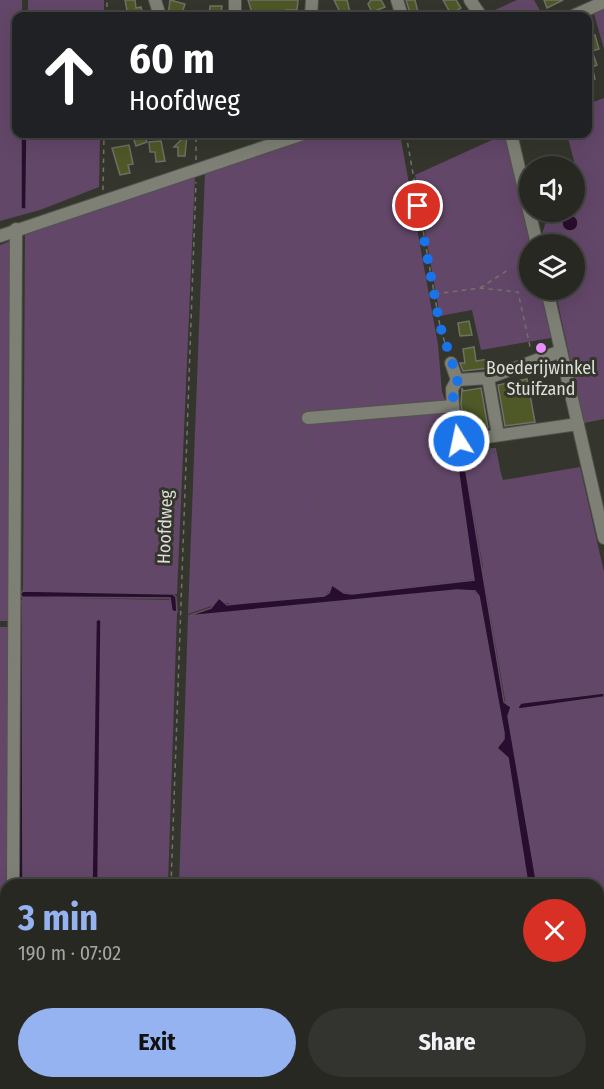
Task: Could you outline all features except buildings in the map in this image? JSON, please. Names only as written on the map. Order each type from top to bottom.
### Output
[{"type":"street","points":[[582,12],[604,2]]},
{"type":"street","points":[[0,236],[291,138]]},
{"type":"street","points":[[512,138],[535,234]]},
{"type":"street","points":[[13,879],[16,229]]},
{"type":"street","points":[[549,300],[604,538]]},
{"type":"street","points":[[458,380],[488,378],[561,351]]},
{"type":"street","points":[[452,363],[458,380]]},
{"type":"street","points":[[488,378],[498,435]]},
{"type":"street","points":[[458,380],[452,389],[459,441],[578,424]]},
{"type":"street","points":[[308,418],[453,406]]},
{"type":"path","points":[[103,194],[104,138]]},
{"type":"path","name":"Hoofdweg","points":[[171,879],[196,138]]},
{"type":"path","points":[[407,138],[443,342],[452,363]]},
{"type":"path","points":[[479,288],[508,270]]},
{"type":"path","points":[[434,294],[479,288],[516,291],[520,295],[533,362]]},
{"type":"shaded area","points":[[0,0],[22,0],[22,12],[12,12],[12,138],[21,138],[21,209],[26,208],[27,138],[100,138],[99,187],[40,210],[0,221]]},
{"type":"shaded area","points":[[28,0],[104,0],[104,12],[28,12]]},
{"type":"shaded area","points":[[517,0],[534,0],[541,12],[490,12]]},
{"type":"shaded area","points":[[604,9],[604,49],[594,14]]},
{"type":"shaded area","points":[[604,98],[604,417],[584,422],[557,300],[585,300],[585,234],[542,234],[546,222],[585,222],[585,156],[573,156],[568,138],[592,138],[592,102]]},
{"type":"shaded area","points":[[21,138],[27,138],[26,209],[21,209]]},
{"type":"shaded area","points":[[312,138],[401,138],[438,345],[442,392],[464,451],[493,448],[503,480],[580,467],[604,572],[604,693],[518,707],[519,709],[604,697],[604,879],[536,879],[484,578],[352,594],[331,589],[324,596],[235,605],[223,602],[188,614],[205,172]],"holes":[[[463,454],[483,567],[474,568]]]},
{"type":"shaded area","points":[[496,138],[506,138],[519,196],[519,222],[525,222],[528,234],[519,234],[519,300],[542,300],[551,338],[481,350],[472,310],[440,316],[415,175]]},
{"type":"shaded area","points":[[195,175],[177,594],[23,591],[25,234]]},
{"type":"shaded area","points":[[562,222],[578,222],[578,226],[573,231],[567,231],[562,226]]},
{"type":"shaded area","points":[[13,240],[10,621],[0,621],[0,245]]},
{"type":"shaded area","points":[[456,454],[463,454],[504,702],[511,707],[508,716],[536,879],[527,879],[508,758],[497,748],[504,739],[504,733],[479,596],[475,591],[457,590],[188,616],[211,608],[219,598],[227,605],[324,596],[329,593],[332,585],[344,593],[352,594],[474,580]]},
{"type":"shaded area","points":[[471,589],[479,596],[504,733],[503,752],[508,758],[527,879],[179,879],[188,616]]},
{"type":"shaded area","points":[[23,591],[173,594],[176,597],[177,612],[172,611],[170,598],[22,597],[20,594]]},
{"type":"shaded area","points":[[22,597],[171,600],[172,611],[177,612],[168,879],[98,879],[96,621],[92,879],[23,879]]},
{"type":"shaded area","points":[[22,601],[23,879],[17,879],[20,603]]},
{"type":"shaded area","points":[[99,619],[101,621],[98,879],[92,879],[96,621]]},
{"type":"shaded area","points":[[0,627],[10,627],[7,879],[0,879]]},
{"type":"shaded area","points":[[604,693],[604,697],[519,709],[518,707],[521,703]]},
{"type":"waterway","points":[[293,377],[299,412],[345,409]]},
{"type":"waterway","points":[[368,383],[371,406],[374,407]]},
{"type":"waterway","points":[[584,422],[604,418]]},
{"type":"waterway","points":[[304,432],[330,573]]},
{"type":"waterway","points":[[463,456],[495,449],[503,490],[572,484]]},
{"type":"place","name":"Boederijwinkel Stuifzand","points":[[541,348]]},
{"type":"route","points":[[418,206],[443,342],[458,380],[452,389],[459,441]]}]
